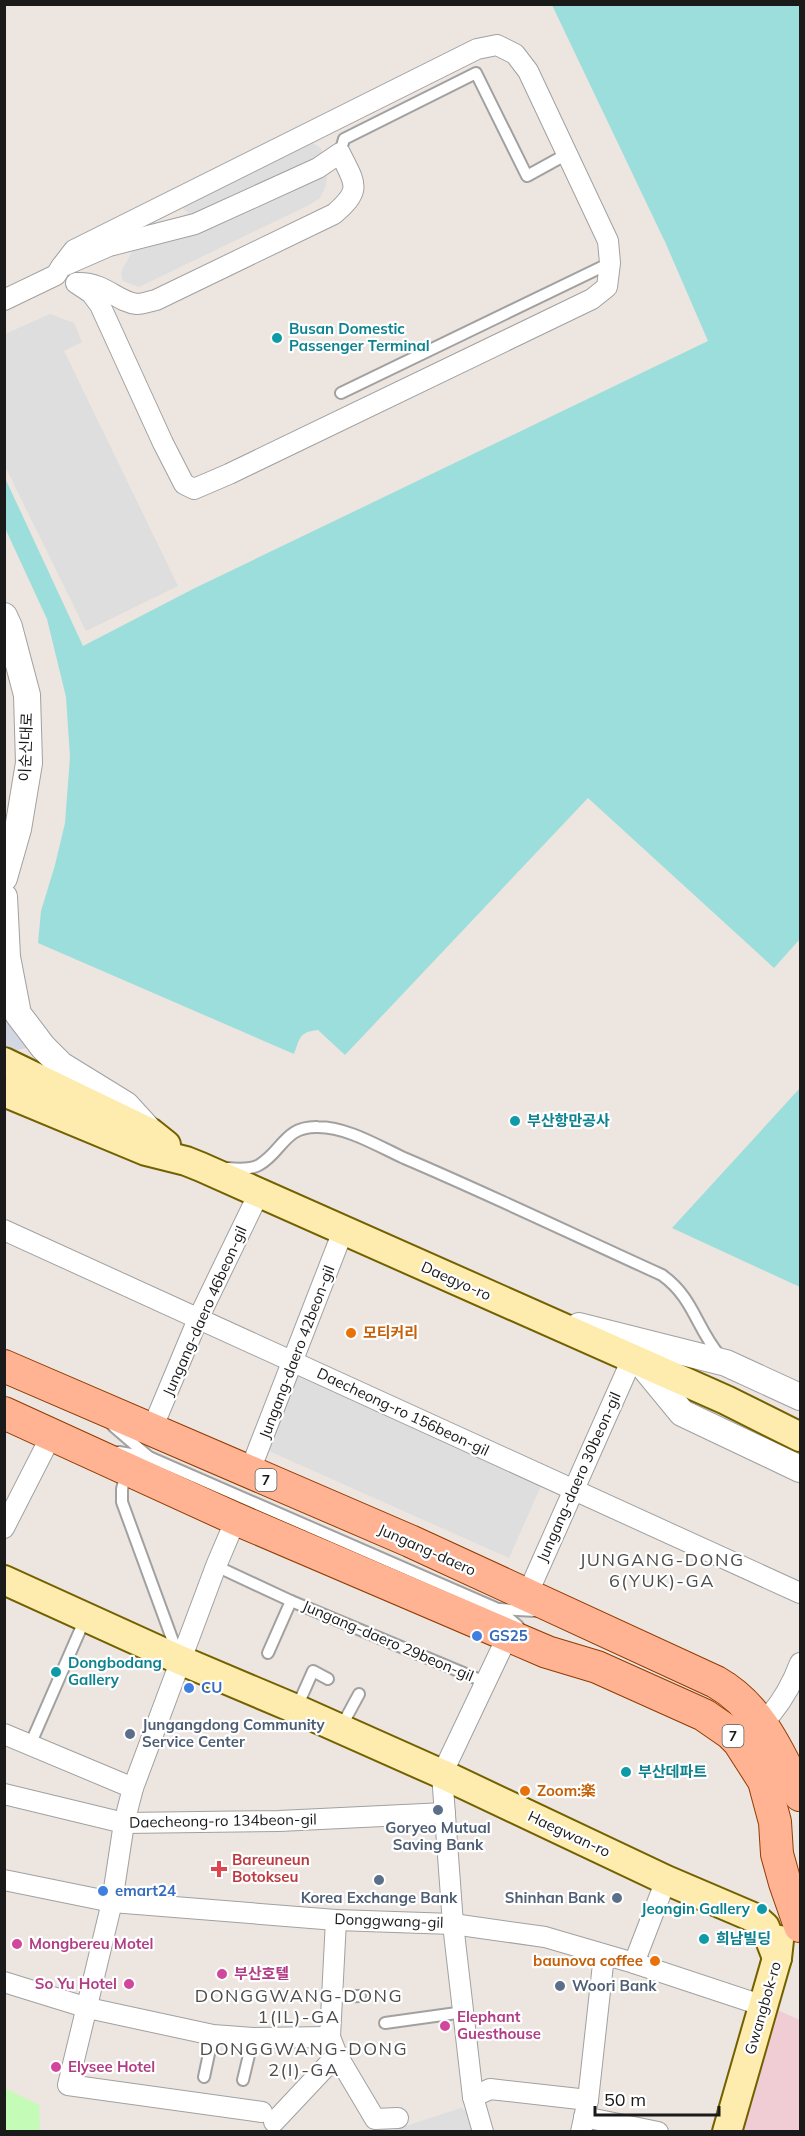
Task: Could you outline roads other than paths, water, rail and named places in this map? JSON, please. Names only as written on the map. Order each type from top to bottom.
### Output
[{"type":"main road","name":"Daegyo-ro","points":[[4,1062],[151,1133],[193,1164]]},
{"type":"main road","name":"Daegyo-ro","points":[[4,1092],[147,1151],[193,1164],[726,1400],[801,1437]]},
{"type":"main road","name":"Jungang-daero","points":[[4,1366],[81,1399],[143,1452],[236,1519],[503,1622],[547,1652],[597,1667],[704,1715],[730,1733],[739,1742],[764,1781],[775,1822],[777,1854],[801,1926]]},
{"type":"main road","name":"Jungang-daero","points":[[4,1413],[59,1440],[143,1452],[249,1473],[410,1541],[716,1682],[742,1700],[762,1724],[801,1795]]},
{"type":"main road","name":"Haegwan-ro","points":[[4,1580],[180,1660],[442,1774],[666,1880],[755,1918],[765,1927],[777,1958]]},
{"type":"main road","name":"Gwangbok-ro","points":[[727,2132],[777,1958],[785,1883]]},
{"type":"street","points":[[497,45],[516,54],[528,71],[608,241],[610,263],[607,287],[592,299],[194,489],[184,484],[163,443],[100,305],[91,293],[59,271],[74,250],[477,48],[497,45]]},
{"type":"street","points":[[4,300],[110,246],[195,224],[318,168],[340,153],[354,182],[350,200],[334,214],[156,300],[139,304],[127,301],[101,286],[76,283]]},
{"type":"street","name":"이순신대로","points":[[4,616],[27,695],[28,763],[18,829],[4,878]]},
{"type":"street","points":[[4,897],[7,957],[18,1014],[42,1047],[61,1065],[126,1105],[151,1133]]},
{"type":"street","points":[[4,1104],[55,1113]]},
{"type":"street","name":"Jungang-daero 46beon-gil","points":[[143,1452],[198,1319],[259,1193]]},
{"type":"street","name":"Daecheong-ro 156beon-gil","points":[[4,1230],[801,1593]]},
{"type":"street","name":"Jungang-daero 42beon-gil","points":[[249,1473],[344,1231]]},
{"type":"street","points":[[534,1315],[726,1363],[801,1397]]},
{"type":"street","points":[[636,1360],[682,1413],[801,1469]]},
{"type":"street","name":"Jungang-daero 30beon-gil","points":[[527,1595],[572,1490],[636,1360]]},
{"type":"street","points":[[4,1528],[9,1507],[59,1440]]},
{"type":"street","points":[[236,1519],[180,1660],[133,1788],[124,1823],[112,1902],[68,2085],[200,2102],[268,2117],[334,2046]]},
{"type":"street","name":"Jungang-daero 29beon-gil","points":[[483,2132],[473,2097],[453,1923],[442,1774],[485,1682],[503,1622]]},
{"type":"street","points":[[762,1724],[792,1687],[801,1663]]},
{"type":"street","points":[[4,1734],[133,1788]]},
{"type":"street","name":"Daecheong-ro 134beon-gil","points":[[4,1794],[124,1823],[279,1821],[445,1813]]},
{"type":"street","name":"Donggwang-gil","points":[[4,1880],[112,1902],[336,1920],[453,1923],[545,1936],[764,2006]]},
{"type":"street","points":[[634,1963],[666,1880]]},
{"type":"street","points":[[336,1920],[334,2046],[375,2119],[398,2118]]},
{"type":"street","points":[[585,2116],[604,1955]]},
{"type":"street","points":[[4,1982],[88,2008],[213,2035],[334,2046]]},
{"type":"street","points":[[473,2097],[490,2089],[585,2116],[658,2132]]},
{"type":"lane","points":[[340,153],[345,139],[476,73],[527,176],[567,154]]},
{"type":"lane","points":[[341,393],[610,263]]},
{"type":"lane","points":[[193,1164],[242,1169],[258,1166],[272,1155],[284,1139],[300,1129],[317,1126],[338,1130],[432,1170],[662,1275],[676,1285],[686,1298],[707,1341],[726,1363]]},
{"type":"lane","points":[[180,1660],[123,1502],[122,1489],[143,1452],[503,1622],[567,1614]]},
{"type":"lane","name":"Jungang-daero 29beon-gil","points":[[216,1566],[291,1601],[485,1682]]},
{"type":"lane","points":[[268,1653],[291,1601]]},
{"type":"lane","points":[[30,1745],[87,1616]]},
{"type":"lane","points":[[296,1709],[313,1671],[328,1678]]},
{"type":"lane","points":[[340,1729],[359,1694]]},
{"type":"lane","points":[[333,1997],[360,1996]]},
{"type":"lane","points":[[385,2023],[464,2012]]},
{"type":"lane","points":[[204,2077],[213,2035]]},
{"type":"lane","points":[[243,2080],[253,2038]]},
{"type":"water","points":[[552,5],[800,5],[800,939],[774,968],[588,798],[345,1055],[318,1030],[307,1032],[301,1037],[294,1054],[38,943],[41,911],[65,823],[70,757],[66,697],[47,619],[5,528],[5,478],[83,646],[195,588],[708,341],[666,244]]},
{"type":"water","points":[[800,1088],[800,1287],[672,1228]]},
{"type":"place","name":"Busan Domestic Passenger Terminal","points":[[277,338]]},
{"type":"place","name":"부산항만공사","points":[[515,1121]]},
{"type":"place","name":"모티커리","points":[[351,1333]]},
{"type":"place","name":"GS25","points":[[477,1636]]},
{"type":"place","name":"Dongbodang Gallery","points":[[56,1672]]},
{"type":"place","name":"CU","points":[[189,1688]]},
{"type":"place","name":"Jungangdong Community Service Center","points":[[130,1734]]},
{"type":"place","name":"부산데파트","points":[[626,1772]]},
{"type":"place","name":"Zoom:楽","points":[[525,1791]]},
{"type":"place","name":"Goryeo Mutual Saving Bank","points":[[438,1810]]},
{"type":"place","name":"Bareuneun Botokseu","points":[[219,1869]]},
{"type":"place","name":"Korea Exchange Bank","points":[[379,1880]]},
{"type":"place","name":"emart24","points":[[103,1891]]},
{"type":"place","name":"Shinhan Bank","points":[[617,1898]]},
{"type":"place","name":"Jeongin Gallery","points":[[762,1909]]},
{"type":"place","name":"희남빌딩","points":[[704,1939]]},
{"type":"place","name":"Mongbereu Motel","points":[[17,1944]]},
{"type":"place","name":"baunova coffee","points":[[655,1961]]},
{"type":"place","name":"부산호텔","points":[[222,1974]]},
{"type":"place","name":"So Yu Hotel","points":[[129,1984]]},
{"type":"place","name":"Woori Bank","points":[[560,1986]]},
{"type":"place","name":"Elephant Guesthouse","points":[[445,2026]]},
{"type":"place","name":"Elysee Hotel","points":[[56,2067]]},
{"type":"district","name":"JUNGANG-DONG 6(YUK)-GA","points":[[662,1570]]},
{"type":"district","name":"DONGGWANG-DONG 1(IL)-GA","points":[[299,2006]]},
{"type":"district","name":"DONGGWANG-DONG 2(I)-GA","points":[[304,2059]]}]
